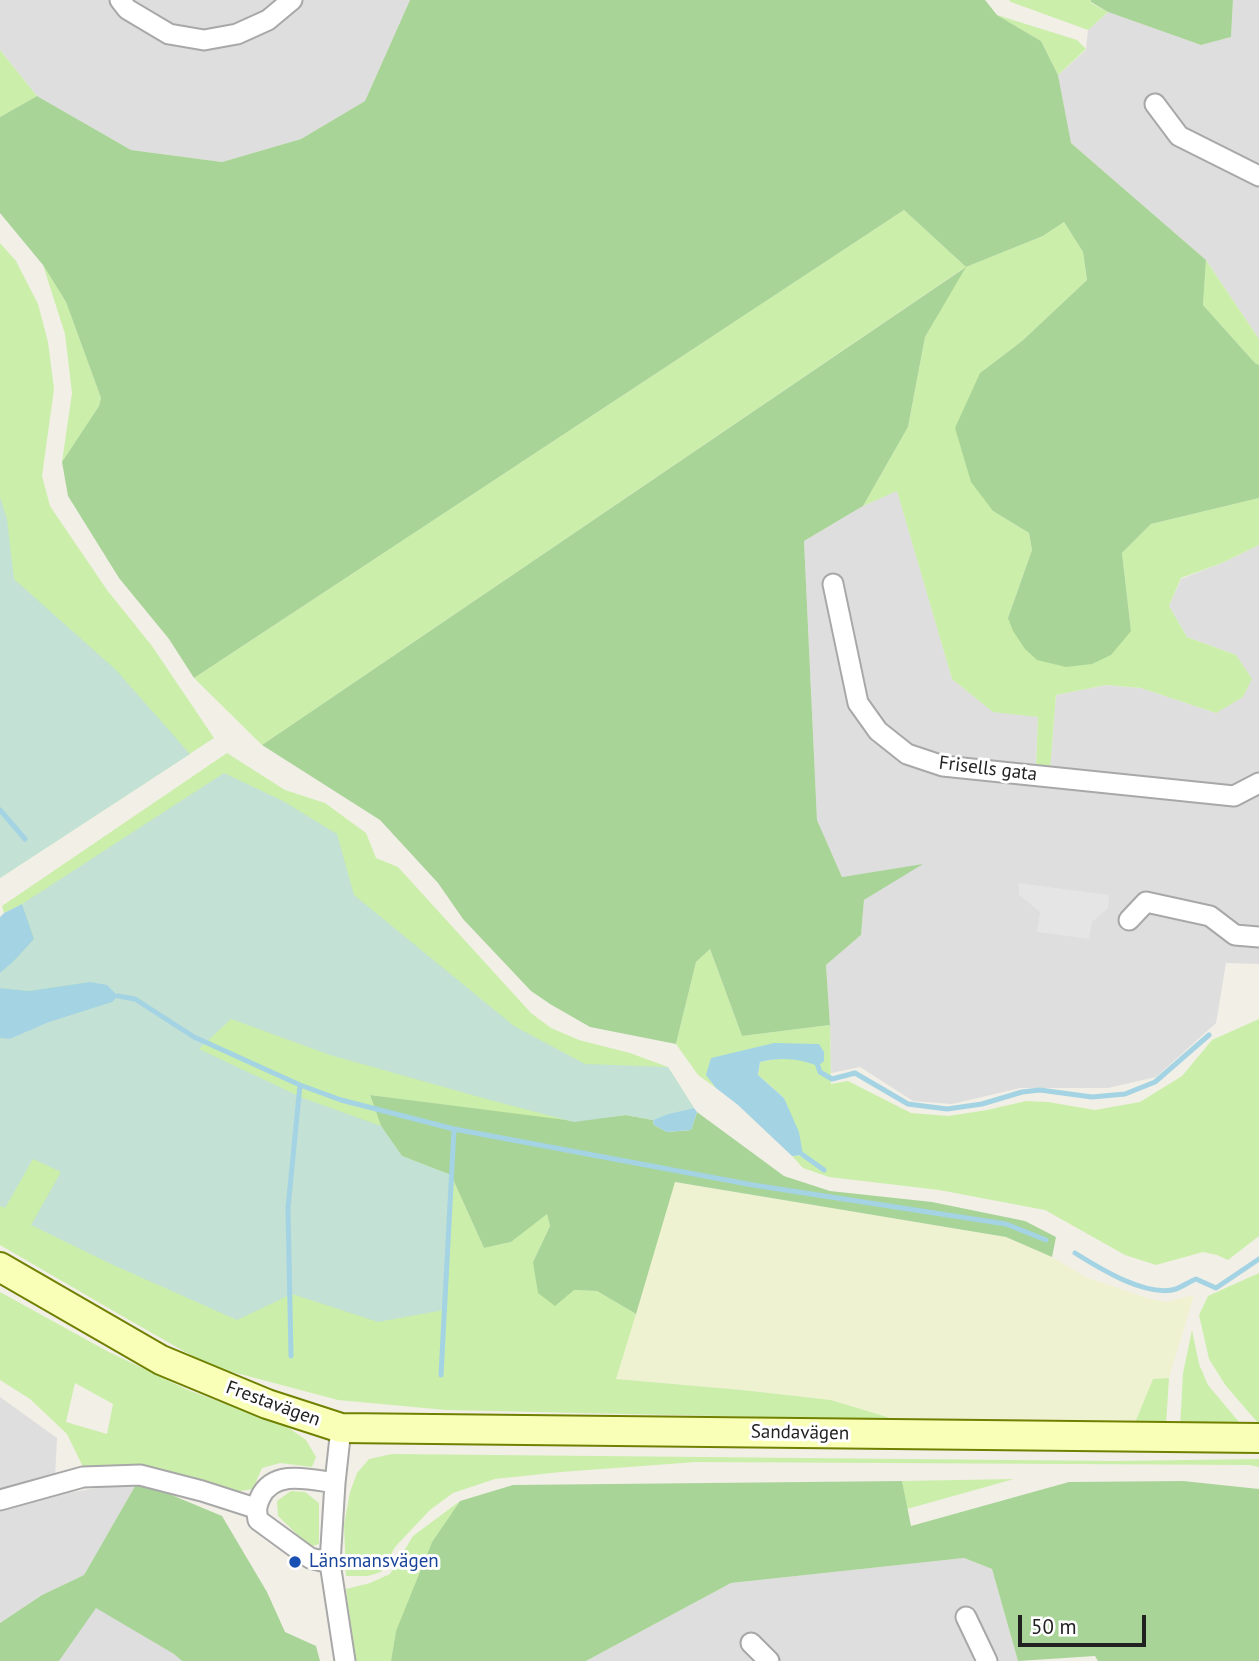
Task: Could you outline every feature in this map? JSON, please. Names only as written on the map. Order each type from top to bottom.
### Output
[{"type":"street","points":[[120,0],[127,9],[169,34],[204,40],[237,34],[268,20],[292,0]]},
{"type":"street","points":[[1155,104],[1179,136],[1259,176]]},
{"type":"street","name":"Frisells gata","points":[[833,584],[858,703],[878,731],[907,754],[943,766],[1234,796],[1259,783]]},
{"type":"street","points":[[1129,920],[1146,902],[1210,916],[1235,935],[1259,937]]},
{"type":"street","name":"Frestavägen","points":[[0,1267],[161,1360],[267,1405],[341,1428],[330,1563],[345,1661]]},
{"type":"street","name":"Sandavägen","points":[[341,1428],[1259,1438]]},
{"type":"street","points":[[0,1500],[83,1477],[140,1475],[255,1508]]},
{"type":"street","points":[[330,1563],[310,1558],[258,1520],[255,1508],[263,1490],[276,1480],[300,1478],[335,1483]]},
{"type":"street","points":[[966,1617],[987,1661]]},
{"type":"street","points":[[751,1643],[769,1661]]},
{"type":"shaded area","points":[[0,0],[410,0],[365,101],[301,139],[222,162],[131,150],[37,96],[0,50]]},
{"type":"shaded area","points":[[1233,0],[1259,0],[1259,339],[1206,260],[1070,142],[1058,75],[1086,50],[1088,30],[1108,12],[1201,45],[1231,37]]},
{"type":"shaded area","points":[[897,490],[952,679],[993,711],[1038,717],[1036,767],[1050,769],[1056,695],[1106,685],[1141,688],[1216,713],[1236,655],[1187,637],[1169,606],[1181,579],[1259,545],[1259,964],[1226,963],[1216,1023],[1156,1077],[1108,1088],[1020,1088],[952,1104],[913,1101],[860,1067],[831,1073],[826,965],[861,935],[864,900],[920,865],[842,877],[817,820],[804,541],[863,506]]},
{"type":"shaded area","points":[[1018,883],[1109,895],[1108,908],[1092,922],[1089,939],[1037,932],[1040,912],[1019,895]]},
{"type":"shaded area","points":[[0,1397],[57,1438],[55,1477],[0,1493]]},
{"type":"shaded area","points":[[138,1481],[84,1575],[42,1595],[0,1623],[0,1511],[62,1494]]},
{"type":"shaded area","points":[[964,1558],[992,1569],[1018,1661],[586,1661],[731,1583]]},
{"type":"shaded area","points":[[96,1607],[175,1654],[182,1661],[59,1661]]},
{"type":"green space","points":[[410,0],[985,0],[997,15],[1041,41],[1058,75],[1071,143],[1206,260],[1203,305],[1259,365],[1259,498],[1151,524],[1122,553],[1131,631],[1111,655],[1092,664],[1066,667],[1037,660],[1025,649],[1008,618],[1032,550],[1029,533],[993,511],[971,482],[955,428],[980,373],[1022,341],[1087,280],[1083,252],[1064,222],[1043,236],[966,267],[904,210],[194,678],[169,639],[119,578],[68,496],[62,462],[99,406],[101,398],[66,302],[43,265],[0,213],[0,117],[37,96],[131,150],[222,162],[301,139],[365,101]]},
{"type":"green space","points":[[1009,0],[1091,0],[1091,3],[1108,12],[1088,30]]},
{"type":"green space","points":[[1091,0],[1233,0],[1231,37],[1201,45],[1108,12]]},
{"type":"green space","points":[[997,15],[1077,40],[1086,49],[1058,75],[1041,41]]},
{"type":"green space","points":[[0,50],[37,96],[0,117]]},
{"type":"green space","points":[[904,210],[966,267],[1043,236],[1064,222],[1083,252],[1087,280],[1022,341],[980,373],[993,511],[1029,533],[1032,550],[1008,618],[1131,631],[1122,553],[1151,524],[1259,498],[1259,545],[1222,563],[1181,578],[1169,606],[1187,637],[1236,655],[1252,679],[1243,697],[1216,713],[1141,688],[1106,685],[1056,695],[1050,770],[1036,768],[1038,717],[993,712],[952,679],[897,491],[863,506],[908,427],[925,337],[964,268],[262,745],[194,678]]},
{"type":"green space","points":[[0,243],[16,261],[38,304],[48,342],[54,389],[42,476],[50,506],[107,590],[152,646],[214,738],[0,878]]},
{"type":"green space","points":[[1206,260],[1259,339],[1259,365],[1203,305]]},
{"type":"green space","points":[[43,265],[66,302],[101,398],[99,406],[62,462],[72,393],[65,334]]},
{"type":"green space","points":[[966,267],[925,337],[908,427],[863,506],[804,541],[817,820],[842,877],[923,864],[864,900],[861,935],[826,965],[830,1025],[742,1036],[710,949],[696,962],[676,1044],[590,1027],[531,991],[463,919],[438,883],[380,820],[262,745]]},
{"type":"green space","points":[[0,497],[7,519],[14,579],[116,670],[190,754],[0,878]]},
{"type":"green space","points":[[227,753],[285,790],[325,803],[366,833],[376,858],[398,867],[531,1013],[551,1028],[579,1040],[630,1053],[668,1067],[694,1108],[653,1120],[626,1115],[574,1122],[370,1095],[381,1126],[451,1175],[484,1248],[511,1242],[547,1213],[550,1226],[533,1262],[574,1290],[597,1291],[636,1314],[616,1379],[831,1400],[897,1420],[446,1410],[338,1400],[210,1366],[0,1245],[0,1038],[10,1039],[112,1002],[0,988],[0,973],[13,962],[21,905],[4,913],[2,906]]},
{"type":"green space","points":[[224,773],[283,801],[337,834],[354,895],[514,1026],[585,1064],[668,1067],[694,1108],[653,1120],[626,1115],[574,1122],[330,1055],[231,1019],[199,1049],[303,1098],[381,1126],[402,1156],[451,1175],[444,1310],[378,1322],[292,1294],[237,1320],[31,1225],[61,1172],[33,1159],[5,1208],[0,1206],[0,1038],[10,1039],[48,1022],[90,982],[29,991],[0,988],[0,973],[34,939],[22,904]]},
{"type":"green space","points":[[710,949],[742,1036],[830,1025],[831,1084],[848,1081],[911,1113],[948,1116],[1026,1101],[1095,1110],[1140,1102],[1182,1076],[1212,1040],[1259,1019],[1259,1236],[1228,1260],[1203,1252],[1156,1265],[1125,1255],[1045,1210],[939,1190],[829,1177],[803,1168],[792,1156],[803,1155],[784,1098],[758,1075],[760,1062],[781,1058],[805,1060],[819,1044],[707,1075],[716,1088],[698,1075],[676,1044],[696,962]]},
{"type":"green space","points":[[370,1095],[574,1121],[626,1115],[653,1120],[654,1125],[667,1132],[691,1130],[697,1112],[784,1176],[830,1191],[932,1202],[1025,1221],[1056,1237],[1052,1257],[1006,1237],[675,1182],[636,1314],[597,1291],[574,1290],[555,1306],[538,1293],[533,1262],[550,1226],[547,1214],[511,1242],[484,1248],[451,1175],[402,1156],[381,1126]]},
{"type":"green space","points":[[674,1182],[1006,1237],[1052,1257],[1086,1277],[1147,1298],[1167,1302],[1194,1295],[1169,1378],[1153,1379],[1134,1425],[897,1420],[831,1400],[616,1379]]},
{"type":"green space","points":[[1259,1273],[1259,1424],[1226,1386],[1209,1359],[1199,1315],[1208,1296]]},
{"type":"green space","points":[[0,1292],[107,1351],[188,1390],[286,1426],[306,1440],[316,1457],[312,1467],[280,1463],[262,1468],[253,1489],[234,1492],[151,1468],[116,1466],[84,1469],[67,1434],[30,1399],[0,1380]],"holes":[[[75,1383],[113,1404],[107,1434],[66,1422]]]},
{"type":"green space","points":[[1192,1330],[1199,1364],[1208,1385],[1244,1428],[1180,1428],[1183,1373]]},
{"type":"green space","points":[[1169,1378],[1166,1425],[1134,1425],[1153,1379]]},
{"type":"green space","points":[[392,1454],[1115,1461],[1259,1459],[1259,1467],[696,1462],[495,1479],[453,1493],[430,1510],[395,1547],[381,1572],[368,1576],[346,1576],[344,1525],[350,1492],[357,1473],[369,1459]]},
{"type":"green space","points":[[1014,1479],[907,1509],[902,1481]]},
{"type":"green space","points":[[138,1481],[222,1516],[267,1592],[285,1632],[316,1646],[320,1661],[182,1661],[96,1608],[59,1661],[0,1661],[0,1623],[42,1595],[84,1575]]},
{"type":"green space","points":[[902,1481],[911,1526],[1069,1482],[1183,1481],[1259,1489],[1259,1661],[1098,1661],[1095,1656],[1018,1661],[992,1569],[964,1558],[731,1583],[586,1661],[391,1661],[396,1631],[432,1542],[460,1501],[513,1485]]},
{"type":"green space","points":[[291,1491],[305,1492],[319,1503],[319,1544],[313,1546],[306,1543],[278,1516],[277,1501]]},
{"type":"green space","points":[[460,1501],[432,1542],[396,1632],[391,1661],[355,1661],[346,1589],[390,1574],[413,1536]]},
{"type":"water","points":[[22,904],[34,939],[0,973],[0,917]]},
{"type":"water","points":[[90,982],[107,985],[118,996],[112,1002],[49,1022],[10,1039],[0,1038],[0,988],[29,991]]},
{"type":"water","points":[[774,1043],[819,1044],[824,1052],[824,1061],[818,1066],[789,1059],[760,1062],[758,1075],[784,1098],[799,1132],[803,1155],[792,1156],[716,1088],[706,1075],[711,1058]]},
{"type":"water","points":[[694,1108],[697,1112],[691,1130],[667,1132],[654,1125],[653,1120]]},
{"type":"waterway","points":[[0,810],[25,839]]},
{"type":"waterway","points":[[118,996],[135,999],[194,1037],[300,1085],[341,1100],[454,1129],[753,1185],[1006,1224],[1046,1240]]},
{"type":"waterway","points":[[818,1066],[820,1072],[832,1079],[855,1073],[908,1104],[947,1109],[982,1104],[1022,1092],[1040,1090],[1092,1097],[1125,1094],[1155,1082],[1209,1035]]},
{"type":"waterway","points":[[291,1356],[288,1208],[300,1085]]},
{"type":"waterway","points":[[441,1375],[454,1129]]},
{"type":"waterway","points":[[803,1155],[824,1170]]},
{"type":"waterway","points":[[1075,1253],[1138,1286],[1164,1291],[1176,1289],[1196,1279],[1216,1288],[1259,1259]]},
{"type":"place","name":"Länsmansvägen","points":[[295,1562]]}]
